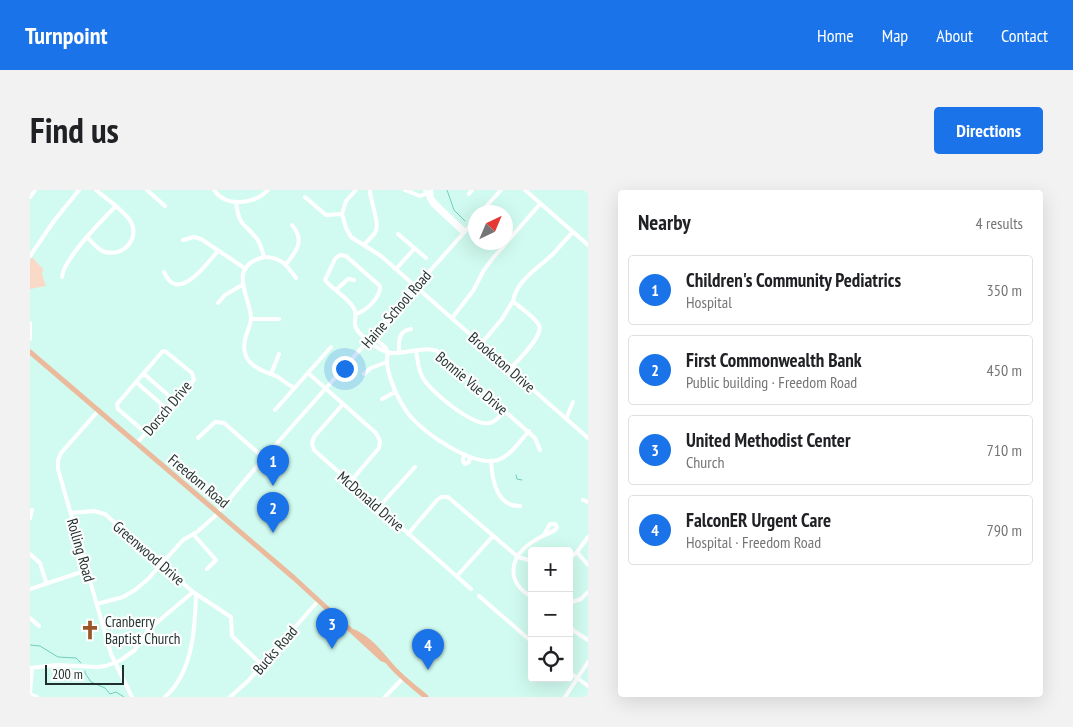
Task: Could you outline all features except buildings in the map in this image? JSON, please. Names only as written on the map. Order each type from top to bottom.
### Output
[{"type":"main road","name":"Freedom Road","points":[[30,352],[318,601],[366,640],[426,697]]},
{"type":"street","points":[[30,197],[34,190]]},
{"type":"street","points":[[30,255],[79,190]]},
{"type":"street","points":[[87,238],[101,250],[118,252],[130,244],[133,234],[132,224],[128,218],[96,190]]},
{"type":"street","points":[[147,190],[165,206]]},
{"type":"street","points":[[214,190],[224,199],[236,202],[255,198],[268,190]]},
{"type":"street","points":[[305,197],[326,215],[342,214],[346,202],[356,190]]},
{"type":"street","points":[[364,245],[376,231],[377,223],[370,201],[370,190]]},
{"type":"street","points":[[405,190],[420,196],[428,191]]},
{"type":"street","points":[[468,194],[472,190]]},
{"type":"street","points":[[488,205],[502,190]]},
{"type":"street","points":[[525,190],[588,245]]},
{"type":"street","points":[[428,191],[432,198],[464,232]]},
{"type":"street","points":[[428,191],[432,204],[464,232]]},
{"type":"street","points":[[236,202],[241,222],[258,240],[264,257]]},
{"type":"street","points":[[452,318],[473,291],[493,258],[540,204]]},
{"type":"street","points":[[62,277],[63,270],[87,238],[115,207]]},
{"type":"street","name":"Brookston Drive","points":[[342,214],[351,237],[396,269],[588,438]]},
{"type":"street","points":[[286,264],[298,249],[300,240],[298,233],[292,225]]},
{"type":"street","name":"Haine School Road","points":[[97,604],[135,590],[184,540],[218,513],[264,458],[468,228]]},
{"type":"street","points":[[481,344],[510,307],[514,294],[521,282],[553,254],[573,232]]},
{"type":"street","points":[[398,234],[426,258]]},
{"type":"street","points":[[183,240],[197,238],[246,269]]},
{"type":"street","points":[[396,269],[414,249]]},
{"type":"street","points":[[164,272],[167,278],[173,282],[186,283],[195,277],[218,251]]},
{"type":"street","points":[[356,314],[364,311],[381,289],[379,284],[346,256],[340,255],[335,259],[325,277],[326,282],[354,307],[356,329],[368,341]]},
{"type":"street","points":[[295,387],[291,387],[281,378],[254,366],[245,353],[244,342],[251,319],[242,285],[242,278],[246,269],[252,263],[264,257],[278,259],[286,264],[296,278]]},
{"type":"street","points":[[336,290],[348,279],[354,280]]},
{"type":"street","points":[[218,303],[225,295],[242,285]]},
{"type":"street","points":[[510,369],[539,336],[540,329],[538,324],[513,301]]},
{"type":"street","points":[[251,319],[279,319]]},
{"type":"street","points":[[30,323],[30,339]]},
{"type":"street","points":[[399,352],[401,334],[404,330],[411,329]]},
{"type":"street","points":[[372,336],[388,352],[387,362],[395,392],[403,407],[418,423],[464,454],[491,461],[500,459],[507,455],[528,431]]},
{"type":"street","name":"Bonnie Vue Drive","points":[[368,341],[382,351],[388,352],[428,349],[437,351],[528,431],[537,440],[540,450]]},
{"type":"street","points":[[274,410],[331,347]]},
{"type":"street","points":[[416,351],[423,379],[450,404],[482,423],[493,422],[505,410]]},
{"type":"street","name":"Dorsch Drive","points":[[136,444],[194,380],[194,376],[167,352],[162,352],[144,374]]},
{"type":"street","points":[[271,374],[279,354]]},
{"type":"street","points":[[364,374],[372,368],[387,362]]},
{"type":"street","points":[[308,373],[376,433],[381,443],[379,448],[350,482]]},
{"type":"street","points":[[146,433],[117,408],[117,404],[136,382],[144,374],[175,401]]},
{"type":"street","points":[[136,382],[168,409]]},
{"type":"street","points":[[382,399],[395,392]]},
{"type":"street","points":[[566,418],[572,402]]},
{"type":"street","name":"McDonald Drive","points":[[343,404],[316,434],[312,443],[315,452],[472,589]]},
{"type":"street","name":"Rolling Road","points":[[98,411],[64,450],[58,460],[58,472],[114,664],[132,697]]},
{"type":"street","points":[[198,438],[216,422],[224,423],[264,458]]},
{"type":"street","points":[[464,454],[462,461],[465,464],[470,457]]},
{"type":"street","points":[[491,461],[493,482],[500,494],[511,504],[520,506]]},
{"type":"street","points":[[378,508],[415,467]]},
{"type":"street","points":[[408,534],[435,501],[446,497],[452,500],[518,557],[528,560]]},
{"type":"street","points":[[582,500],[588,502]]},
{"type":"street","points":[[30,518],[32,510]]},
{"type":"street","name":"Greenwood Drive","points":[[71,513],[94,510],[105,514],[195,593],[231,617],[232,636],[262,664]]},
{"type":"street","points":[[193,534],[216,560],[207,569]]},
{"type":"street","points":[[528,594],[520,589],[515,581],[513,568],[518,557],[532,542],[544,535]]},
{"type":"street","points":[[457,576],[493,536]]},
{"type":"street","points":[[573,556],[588,537]]},
{"type":"street","points":[[577,552],[588,565]]},
{"type":"street","points":[[30,554],[40,563],[46,582]]},
{"type":"street","points":[[30,589],[46,582],[87,570]]},
{"type":"street","points":[[573,602],[581,599],[588,592]]},
{"type":"street","points":[[37,697],[30,693],[31,668],[56,665],[97,667],[114,664],[132,654],[148,630],[195,593]]},
{"type":"street","name":"Greenwood Drive","points":[[165,697],[178,680],[192,644],[195,593]]},
{"type":"street","points":[[479,596],[528,639]]},
{"type":"street","name":"Bucks Road","points":[[230,697],[248,681],[318,601]]},
{"type":"street","points":[[30,618],[39,626]]},
{"type":"street","points":[[573,630],[588,640]]},
{"type":"street","points":[[565,697],[588,662]]},
{"type":"street","points":[[573,675],[588,686]]},
{"type":"street","points":[[386,697],[404,677]]},
{"type":"shaded area","points":[[32,257],[43,269],[42,274],[46,286],[30,289],[30,260]]},
{"type":"waterway","points":[[447,190],[454,210],[465,221]]},
{"type":"waterway","points":[[516,475],[517,479],[522,480]]},
{"type":"waterway","points":[[30,645],[40,646],[58,657],[76,658],[81,663]]},
{"type":"waterway","points":[[85,671],[91,682],[105,688],[110,694],[116,692],[124,697]]},
{"type":"place","name":"Children's Community Pediatrics","points":[[273,486]]},
{"type":"place","name":"First Commonwealth Bank","points":[[273,533]]},
{"type":"place","name":"Cranberry Baptist Church","points":[[90,630]]},
{"type":"place","name":"United Methodist Center","points":[[332,649]]},
{"type":"place","name":"FalconER Urgent Care","points":[[428,670]]}]
